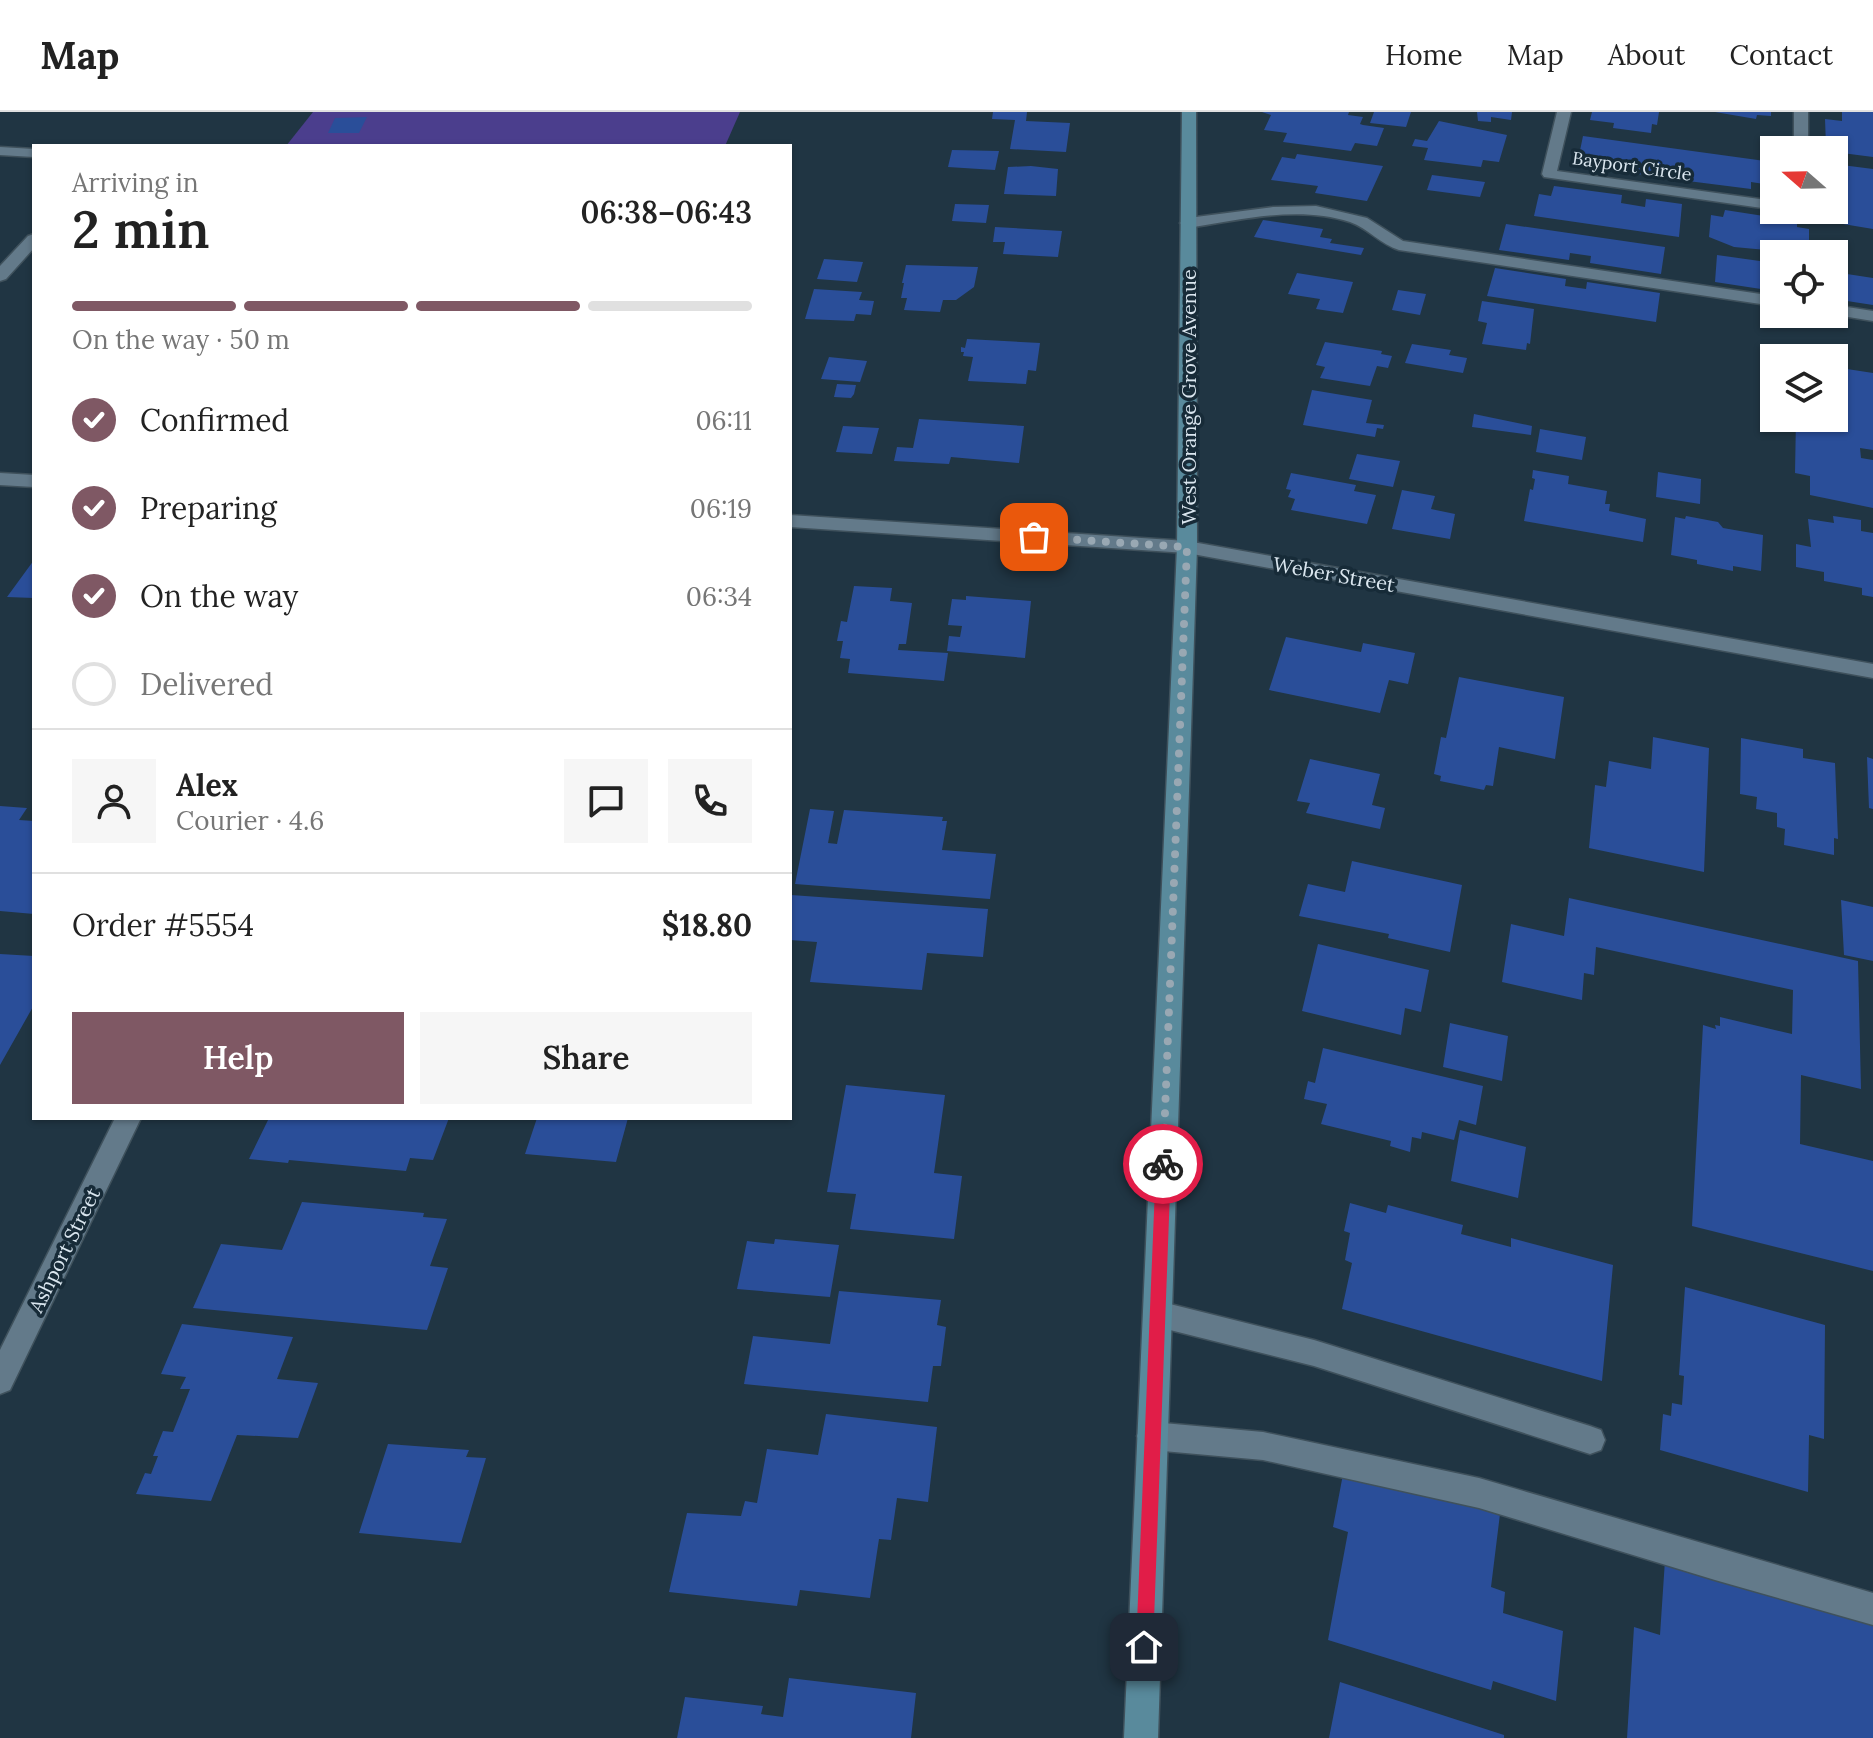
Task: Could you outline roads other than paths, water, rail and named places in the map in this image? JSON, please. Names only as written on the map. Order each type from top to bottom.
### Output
[{"type":"street","name":"West Orange Grove Avenue","points":[[1141,1738],[1187,547],[1189,112]]},
{"type":"street","name":"Bayport Circle","points":[[1564,112],[1549,174],[1760,204]]},
{"type":"street","points":[[1801,112],[1801,136]]},
{"type":"street","points":[[0,151],[32,153]]},
{"type":"street","points":[[1188,223],[1258,213],[1313,212],[1357,219],[1399,245],[1760,299]]},
{"type":"street","points":[[0,276],[32,241]]},
{"type":"street","points":[[1848,312],[1873,316]]},
{"type":"street","points":[[0,479],[32,481]]},
{"type":"street","name":"Weber Street","points":[[792,521],[1187,547],[1873,671]]},
{"type":"street","name":"Ashport Street","points":[[0,1381],[127,1120]]},
{"type":"street","points":[[1158,1314],[1314,1353],[1590,1440]]},
{"type":"street","points":[[1152,1436],[1263,1446],[1479,1493],[1715,1565],[1873,1609]]}]
